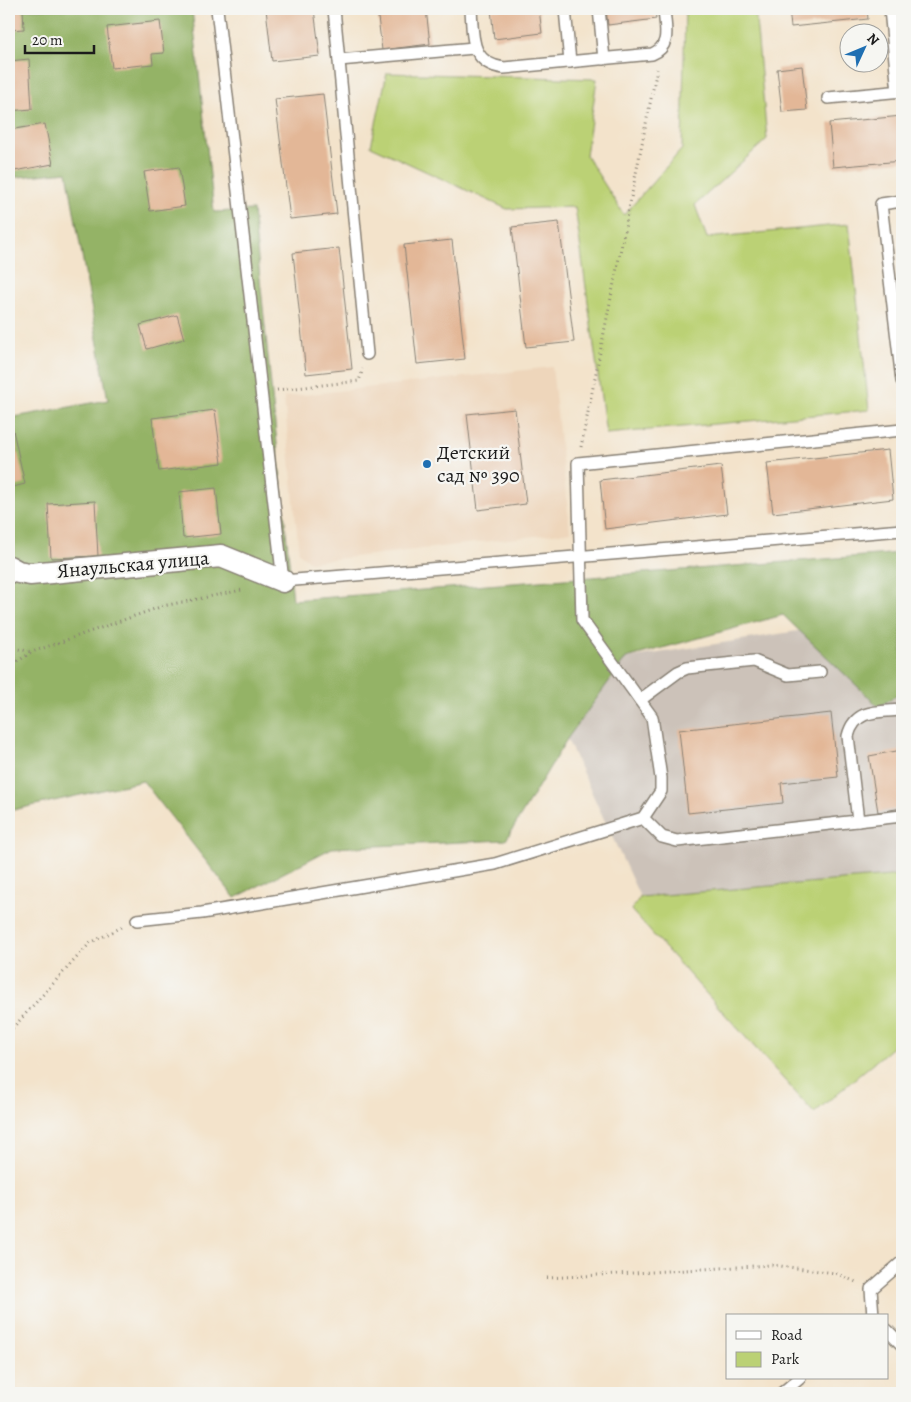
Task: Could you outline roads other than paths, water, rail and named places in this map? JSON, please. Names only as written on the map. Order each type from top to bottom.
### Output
[{"type":"street","name":"Янаульская улица","points":[[9,567],[18,572],[30,574],[221,556],[284,581]]},
{"type":"lane","points":[[217,9],[284,581],[581,558],[902,530]]},
{"type":"lane","points":[[334,9],[367,354]]},
{"type":"lane","points":[[471,9],[474,48],[492,66],[504,68],[652,54],[661,51],[666,37],[664,9]]},
{"type":"lane","points":[[565,9],[570,62]]},
{"type":"lane","points":[[600,9],[604,59]]},
{"type":"lane","points":[[828,98],[900,92],[890,9]]},
{"type":"lane","points":[[339,60],[474,48]]},
{"type":"lane","points":[[902,201],[881,204],[901,357],[902,381]]},
{"type":"lane","points":[[137,920],[202,913],[495,864],[644,818],[661,791],[661,778],[652,717],[582,620],[578,463],[902,430]]},
{"type":"lane","points":[[640,700],[678,672],[698,667],[754,660],[788,675],[820,672]]},
{"type":"lane","points":[[858,821],[848,736],[851,726],[858,717],[868,713],[902,710]]},
{"type":"lane","points":[[644,818],[662,837],[677,841],[902,816]]},
{"type":"lane","points":[[873,1314],[871,1289],[902,1262]]},
{"type":"lane","points":[[888,1331],[902,1345]]},
{"type":"lane","points":[[782,1393],[798,1380]]},
{"type":"place","name":"Детский сад № 390","points":[[427,464]]}]
